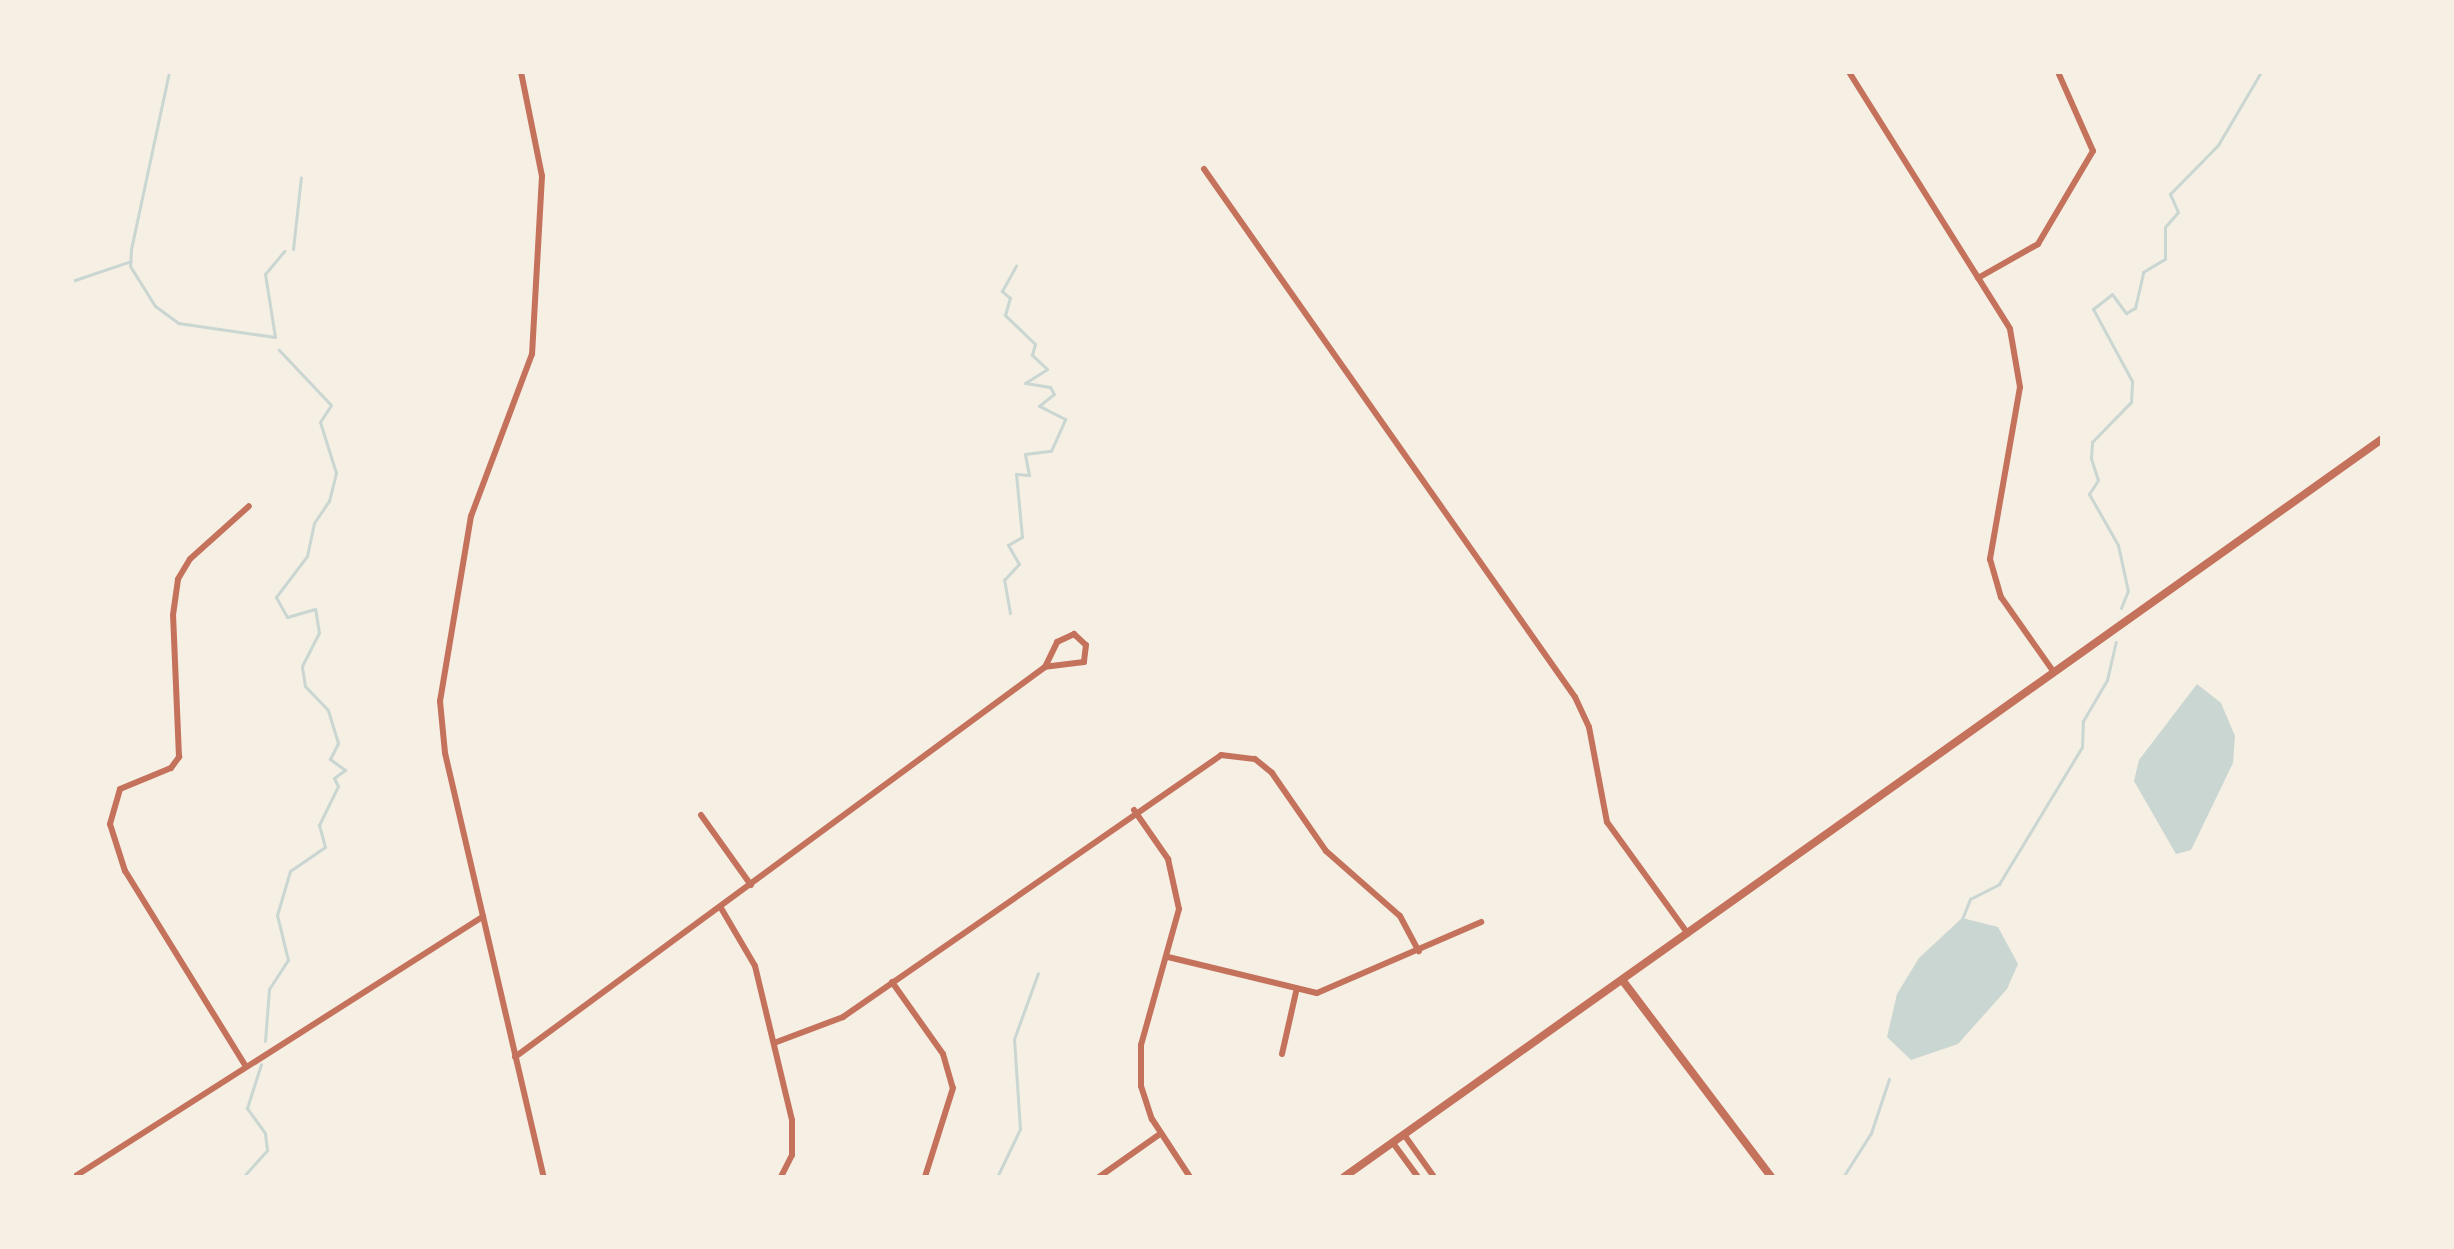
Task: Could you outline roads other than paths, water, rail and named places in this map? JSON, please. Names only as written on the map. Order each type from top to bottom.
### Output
[{"type":"street","points":[[521,72],[542,176],[532,354],[471,516],[440,701],[483,916],[544,1177]]},
{"type":"street","points":[[1849,72],[2010,329],[2020,387],[1992,545],[1993,579],[2053,671]]},
{"type":"street","points":[[1978,278],[2038,244],[2093,151],[2058,72]]},
{"type":"street","points":[[1204,169],[1575,697],[1589,727],[1607,822],[1688,934]]},
{"type":"street","points":[[1344,1177],[2382,439]]},
{"type":"street","points":[[245,1065],[125,871],[110,824],[120,789],[171,768],[179,757],[173,615],[178,579],[190,559],[249,506]]},
{"type":"street","points":[[515,1057],[1045,667],[1062,637],[1084,640],[1087,657],[1079,667],[1045,667]]},
{"type":"street","points":[[774,1043],[823,1028],[1210,759],[1255,759],[1326,851],[1400,916],[1419,951]]},
{"type":"street","points":[[1134,810],[1178,887],[1168,957],[1139,1059],[1145,1103],[1160,1134],[1190,1177]]},
{"type":"street","points":[[701,815],[751,885]]},
{"type":"street","points":[[721,908],[755,966],[794,1132],[781,1177]]},
{"type":"street","points":[[74,1177],[245,1065],[483,916]]},
{"type":"street","points":[[1168,957],[1296,992],[1343,985],[1481,922]]},
{"type":"street","points":[[1623,981],[1771,1177]]},
{"type":"street","points":[[892,982],[943,1054],[953,1088],[925,1177]]},
{"type":"street","points":[[1282,1054],[1296,992]]},
{"type":"street","points":[[1099,1177],[1160,1134]]},
{"type":"street","points":[[1405,1136],[1434,1177]]},
{"type":"street","points":[[1393,1143],[1418,1177]]},
{"type":"waterway","points":[[169,72],[131,249],[130,266],[155,306],[178,323],[275,337],[265,274],[284,251]]},
{"type":"waterway","points":[[2121,608],[2128,591],[2118,545],[2089,494],[2098,480],[2091,458],[2092,442],[2131,402],[2132,381],[2093,309],[2112,294],[2126,313],[2135,308],[2143,272],[2165,259],[2165,227],[2178,212],[2170,194],[2218,145],[2261,72]]},
{"type":"waterway","points":[[293,249],[301,177]]},
{"type":"waterway","points":[[72,281],[131,261]]},
{"type":"waterway","points":[[1010,613],[1004,580],[1019,564],[1008,545],[1022,537],[1016,474],[1029,475],[1025,454],[1051,451],[1065,419],[1039,406],[1054,394],[1050,387],[1025,383],[1047,369],[1032,355],[1035,344],[1005,315],[1010,298],[1002,291],[1016,266]]},
{"type":"waterway","points":[[265,1041],[269,989],[288,960],[277,915],[290,871],[325,847],[319,825],[338,786],[334,778],[345,770],[330,759],[338,743],[328,710],[305,686],[302,666],[319,633],[315,609],[287,617],[276,597],[307,556],[314,523],[329,501],[336,473],[320,422],[331,405],[279,350]]},
{"type":"waterway","points":[[1962,919],[1970,899],[1999,884],[2082,747],[2083,721],[2107,680],[2116,642]]},
{"type":"waterway","points":[[997,1177],[1020,1129],[1014,1039],[1038,973]]},
{"type":"waterway","points":[[243,1177],[267,1150],[265,1133],[247,1108],[261,1064]]},
{"type":"waterway","points":[[1843,1177],[1871,1133],[1889,1079]]}]
